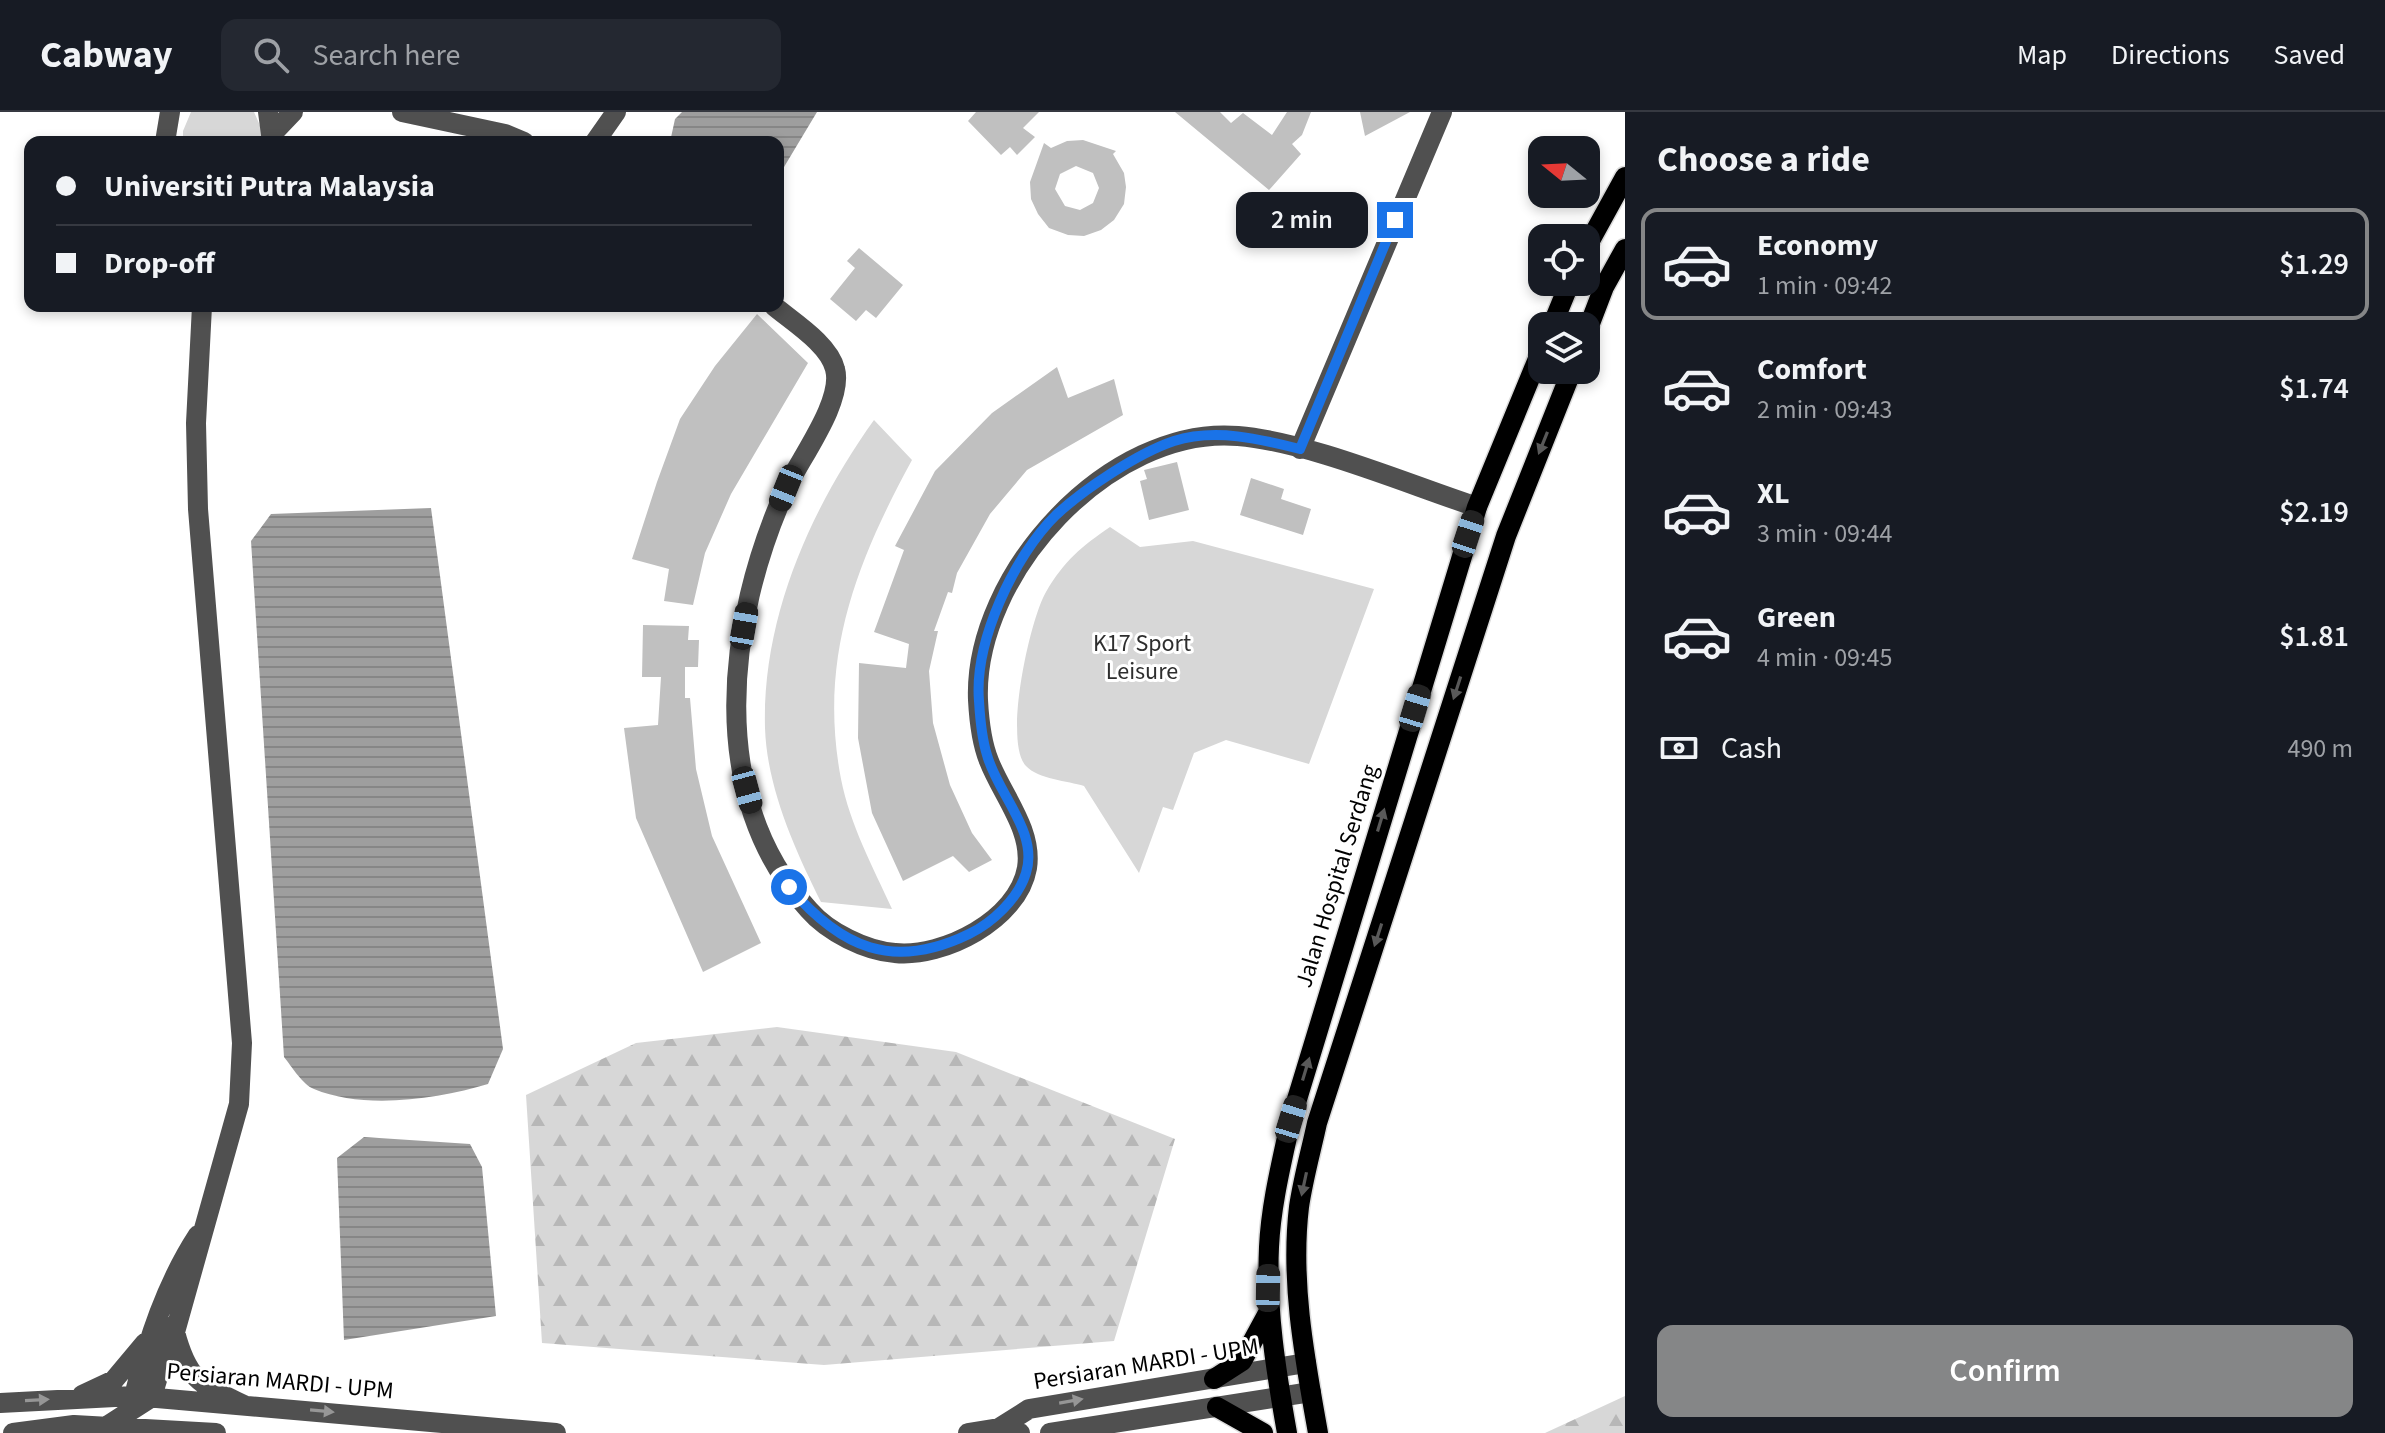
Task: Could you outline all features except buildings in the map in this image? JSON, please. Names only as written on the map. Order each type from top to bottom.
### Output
[{"type":"main road","points":[[1599,224],[1625,177]]},
{"type":"main road","points":[[1594,312],[1625,249]]},
{"type":"main road","name":"Jalan Hospital Serdang","points":[[1287,1433],[1275,1369],[1269,1310],[1269,1245],[1291,1119],[1477,507],[1528,383]]},
{"type":"main road","points":[[1318,1433],[1306,1363],[1297,1246],[1299,1206],[1317,1123],[1506,536],[1566,384]]},
{"type":"main road","points":[[1214,1379],[1242,1361],[1269,1310]]},
{"type":"main road","points":[[1217,1407],[1263,1433]]},
{"type":"street","points":[[268,112],[273,136]]},
{"type":"street","points":[[274,136],[293,112]]},
{"type":"street","points":[[402,112],[510,136]]},
{"type":"street","points":[[599,136],[616,112]]},
{"type":"street","points":[[1300,449],[1442,112]]},
{"type":"street","points":[[166,136],[168,113]]},
{"type":"street","points":[[202,312],[196,423],[198,509],[242,1043],[239,1104],[223,1172],[204,1225],[197,1263],[175,1332],[183,1363],[204,1386],[244,1405]]},
{"type":"street","points":[[781,312],[804,331],[835,369],[834,394],[786,488],[764,544],[748,604],[736,670],[740,768],[770,857],[789,887],[813,915],[869,948],[894,953],[924,952],[951,943],[982,928],[1003,909],[1026,873],[1028,847],[987,756],[978,699],[989,630],[1004,593],[1020,563],[1056,515],[1117,471],[1174,441],[1236,436],[1300,449],[1477,507]]},
{"type":"street","points":[[75,1399],[114,1380],[148,1340],[185,1255],[204,1225]]},
{"type":"street","points":[[106,1426],[143,1400],[197,1263]]},
{"type":"street","points":[[148,1340],[143,1400],[170,1430]]},
{"type":"street","name":"Persiaran MARDI - UPM","points":[[999,1428],[1029,1409],[1306,1363]]},
{"type":"street","points":[[1050,1433],[1311,1392]]},
{"type":"street","name":"Persiaran MARDI - UPM","points":[[0,1403],[75,1399],[244,1405],[556,1433]]},
{"type":"street","points":[[13,1433],[74,1425],[216,1433]]},
{"type":"street","name":"Persiaran MARDI - UPM","points":[[968,1433],[999,1428],[1020,1433]]},
{"type":"green space","points":[[191,112],[254,112],[262,136],[183,136]]},
{"type":"green space","points":[[874,420],[912,460],[874,536],[847,613],[839,652],[835,735],[841,779],[850,813],[892,909],[821,902],[792,840],[777,796],[765,728],[766,687],[772,645],[795,565],[830,490]]},
{"type":"green space","name":"K17 Sport Leisure","points":[[1110,527],[1140,547],[1193,541],[1374,589],[1309,764],[1226,740],[1194,753],[1173,810],[1163,807],[1139,873],[1084,786],[1045,777],[1026,766],[1020,753],[1017,732],[1021,680],[1033,627],[1046,592],[1074,555]]},
{"type":"green space","points":[[777,1027],[956,1052],[1175,1139],[1114,1341],[824,1365],[542,1343],[526,1095],[636,1043]]},
{"type":"green space","points":[[1625,1396],[1625,1433],[1545,1433]]},
{"type":"shaded area","points":[[682,112],[817,112],[784,167],[784,136],[671,136],[675,119]]},
{"type":"shaded area","points":[[431,508],[503,1049],[488,1084],[424,1098],[355,1099],[310,1087],[284,1057],[251,541],[271,514]]},
{"type":"shaded area","points":[[364,1137],[470,1144],[482,1167],[496,1316],[344,1340],[337,1158]]},
{"type":"route","points":[[789,887],[813,915],[837,931],[869,948],[894,953],[924,952],[951,943],[982,928],[1003,909],[1017,892],[1026,873],[1028,847],[987,756],[978,699],[981,664],[989,630],[1020,563],[1056,515],[1117,471],[1174,441],[1236,436],[1300,449],[1395,220]]}]
